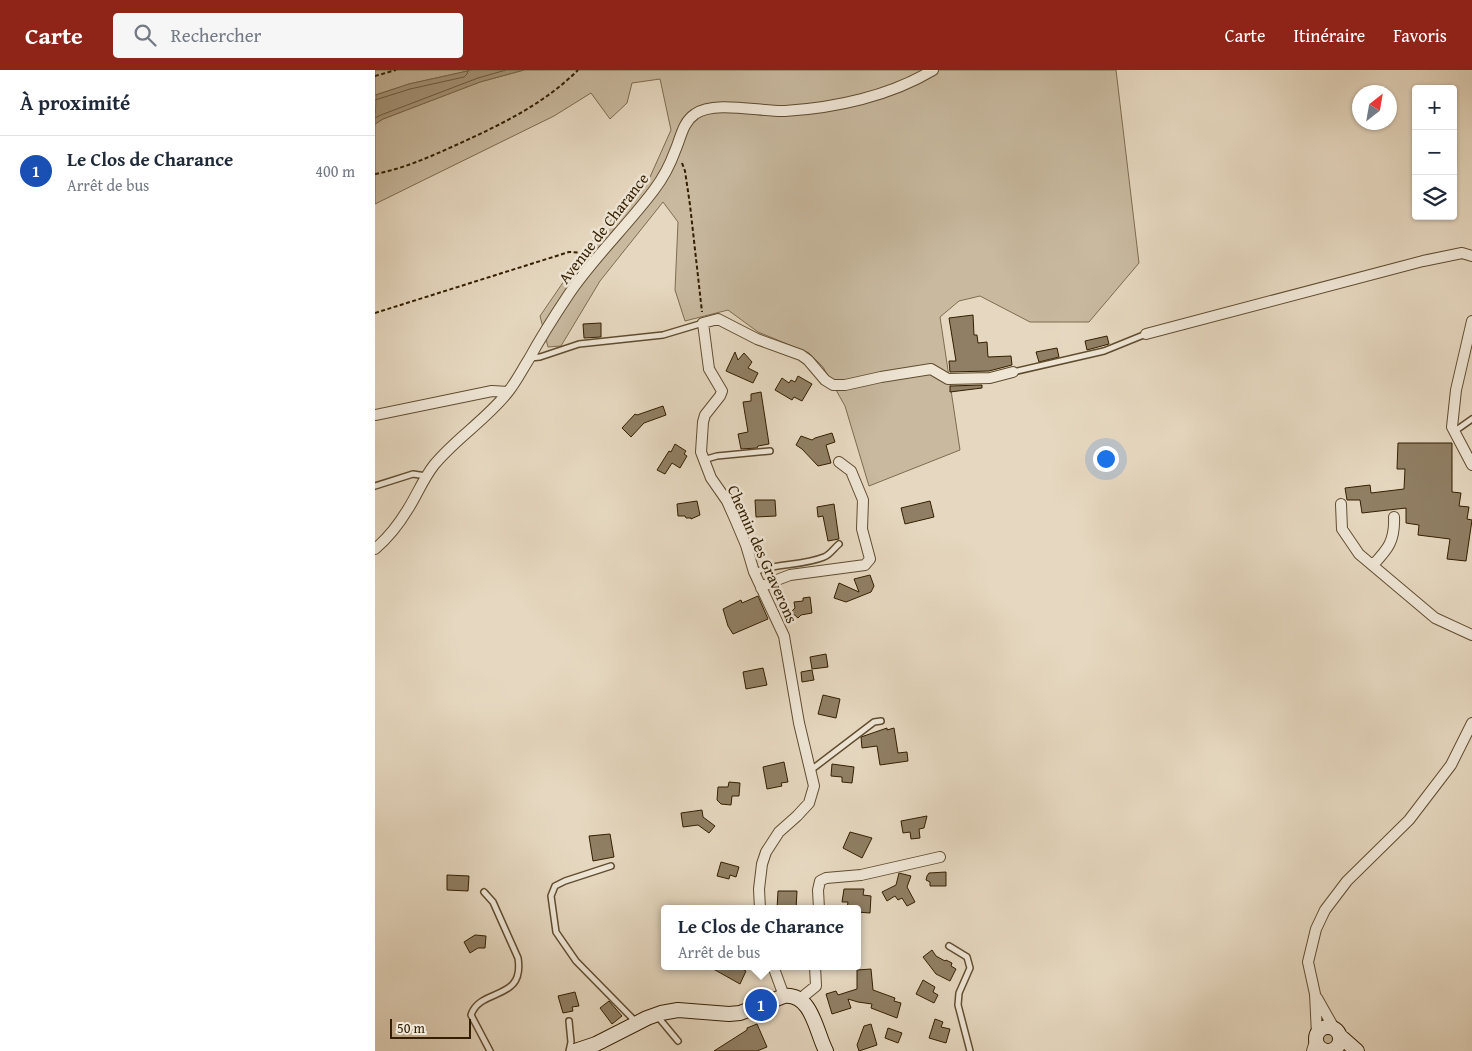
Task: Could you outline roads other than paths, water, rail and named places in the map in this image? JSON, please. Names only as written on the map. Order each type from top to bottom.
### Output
[{"type":"street","name":"Avenue de Charance","points":[[375,549],[404,516],[426,476],[452,446],[491,411],[508,392],[569,294],[599,253],[654,189],[667,168],[687,120],[705,109],[717,107],[783,111],[815,108],[846,102],[884,92],[919,79],[933,70]]},
{"type":"street","points":[[1146,334],[1423,261],[1462,253],[1472,256]]},
{"type":"street","points":[[703,323],[718,319],[757,339],[801,355],[825,380],[833,385],[845,385],[881,377],[931,370],[948,379],[990,378],[1013,372]]},
{"type":"street","points":[[1472,321],[1452,414],[1452,427],[1472,465]]},
{"type":"street","name":"Chemin des Graverons","points":[[703,323],[709,369],[722,391],[709,408],[703,422],[701,452],[711,478],[727,501],[746,546],[754,572],[784,636],[799,723],[814,786],[809,803],[779,832],[766,852],[762,864],[759,889],[760,905]]},
{"type":"street","points":[[375,415],[492,391],[508,392]]},
{"type":"street","points":[[761,588],[790,574],[865,565],[870,559],[862,529],[863,500],[851,471],[839,462]]},
{"type":"street","points":[[1341,504],[1342,529],[1359,554],[1435,618],[1472,635]]},
{"type":"street","points":[[1373,565],[1387,550],[1395,532],[1394,517]]},
{"type":"street","points":[[1340,1041],[1331,1051],[1324,1050],[1315,1041],[1315,994],[1308,962],[1317,929],[1325,910],[1347,881],[1409,820],[1451,766],[1472,724]]},
{"type":"street","points":[[819,905],[818,890],[820,881],[826,878],[861,875],[940,857]]},
{"type":"street","points":[[774,970],[784,996]]},
{"type":"street","points":[[800,999],[816,986],[815,970]]},
{"type":"street","points":[[1315,994],[1340,1041]]},
{"type":"street","points":[[583,1050],[657,1014],[677,1010],[729,1014],[740,1013],[791,995],[800,999],[813,1020],[826,1051]]},
{"type":"street","points":[[1315,1041],[1319,1030],[1326,1027],[1340,1041],[1357,1051]]},
{"type":"lane","points":[[529,358],[540,357],[579,344],[663,335],[703,323]]},
{"type":"lane","points":[[1013,372],[1104,351],[1146,334]]},
{"type":"lane","points":[[1454,432],[1472,419]]},
{"type":"lane","points":[[703,460],[717,456],[770,451]]},
{"type":"lane","points":[[375,486],[413,474],[426,476]]},
{"type":"lane","points":[[754,572],[767,567],[826,556],[839,544]]},
{"type":"lane","points":[[811,770],[874,722],[881,721]]},
{"type":"lane","points":[[611,866],[565,880],[555,886],[551,896],[556,932],[576,961],[637,1023]]},
{"type":"lane","points":[[484,892],[493,902],[518,958],[519,967],[518,976],[509,989],[479,1003],[473,1008],[471,1015],[489,1051]]},
{"type":"lane","points":[[949,946],[967,957],[970,968],[959,993],[958,1004],[970,1051]]},
{"type":"lane","points":[[657,1014],[678,1041]]},
{"type":"lane","points":[[569,1021],[571,1042],[569,1051]]},
{"type":"water","points":[[472,70],[524,70],[480,82],[383,119],[375,124],[376,95],[409,84]]},
{"type":"place","name":"Le Clos de Charance","points":[[761,1005]]}]
